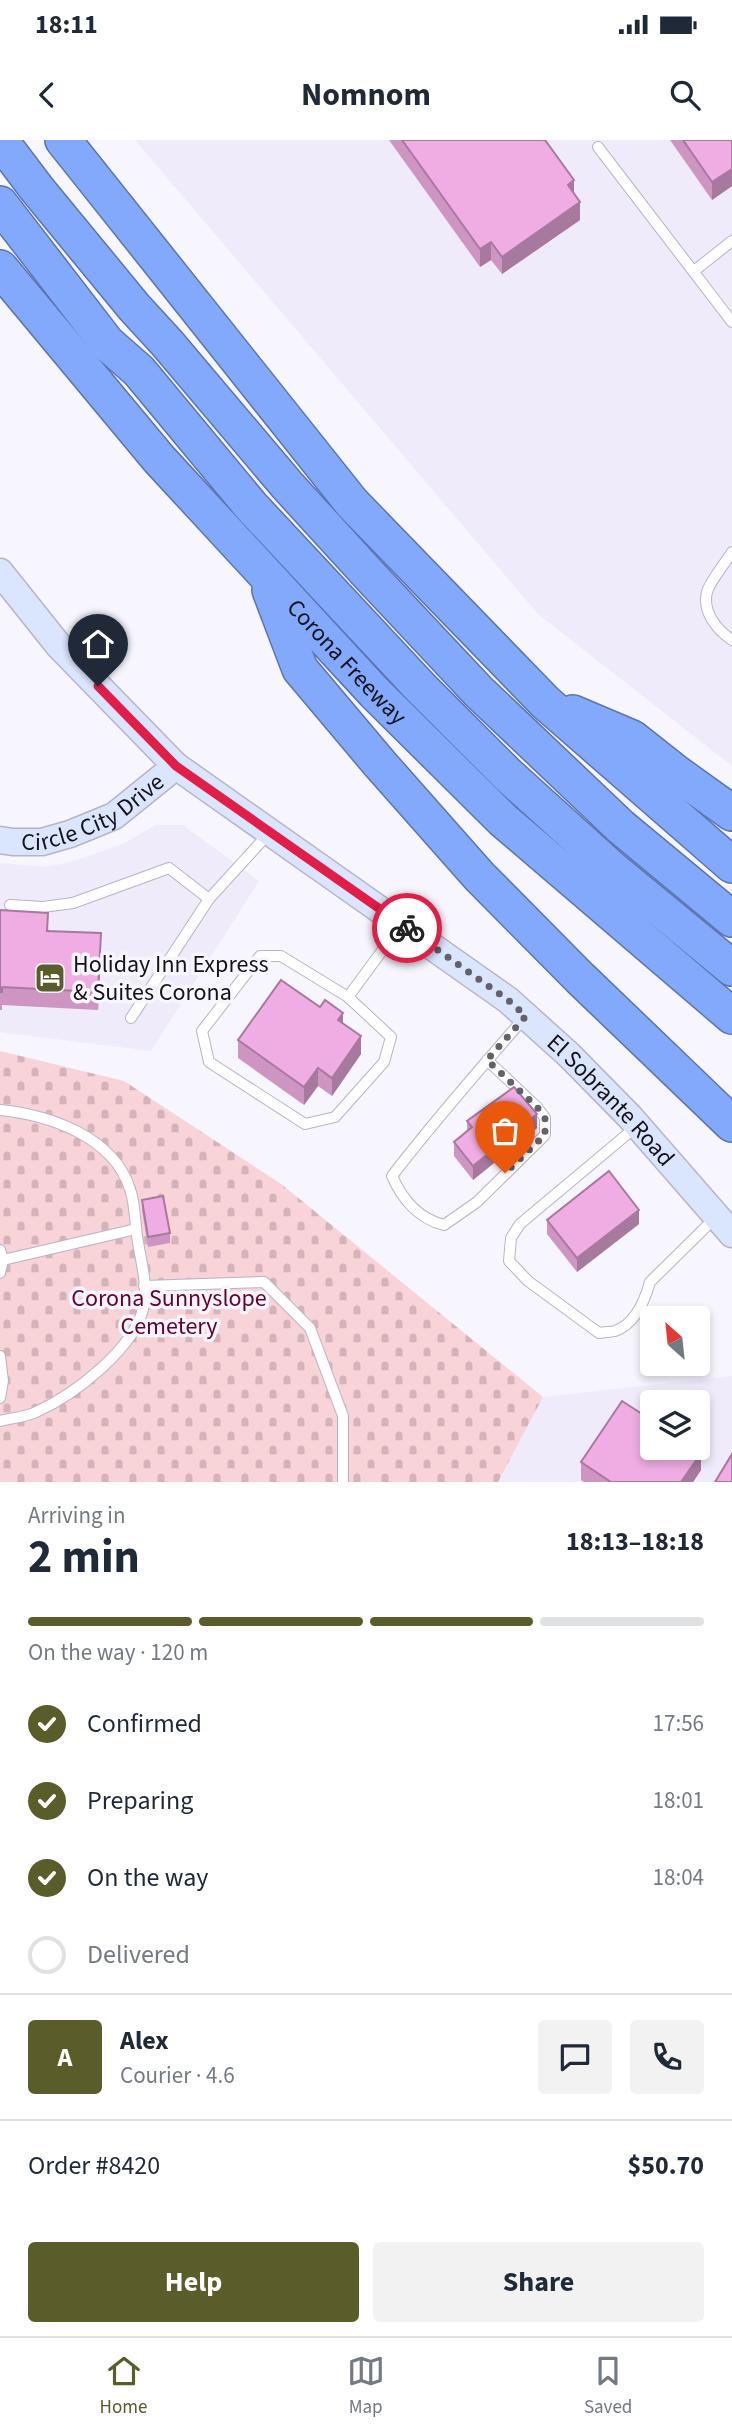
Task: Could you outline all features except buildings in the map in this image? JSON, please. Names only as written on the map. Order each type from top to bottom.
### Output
[{"type":"highway","points":[[1,140],[37,189],[134,307],[287,485],[478,691],[621,827],[732,919]]},
{"type":"highway","points":[[25,140],[145,300],[167,343]]},
{"type":"highway","points":[[63,140],[352,503],[545,702],[732,865]]},
{"type":"highway","points":[[0,172],[119,330],[139,372]]},
{"type":"highway","points":[[0,204],[107,342],[139,372],[251,506],[421,688],[508,775],[612,869],[732,968]]},
{"type":"highway","name":"Corona Freeway","points":[[0,268],[159,459],[375,693],[503,820],[732,1016]]},
{"type":"highway","points":[[264,574],[300,669],[380,764],[479,876],[570,969],[732,1124]]},
{"type":"highway","points":[[545,702],[632,738],[732,813]]},
{"type":"street","name":"El Sobrante Road","points":[[0,572],[59,646],[176,766],[508,1000],[569,1055],[637,1125],[724,1226]]},
{"type":"street","name":"Circle City Drive","points":[[0,840],[42,842],[114,816],[176,766]]},
{"type":"lane","points":[[598,147],[732,322]]},
{"type":"lane","points":[[694,271],[732,242]]},
{"type":"lane","points":[[732,552],[707,591],[708,612],[719,631],[732,640]]},
{"type":"lane","points":[[131,1018],[209,899],[270,832]]},
{"type":"lane","points":[[10,905],[43,907],[73,903],[169,868],[209,899]]},
{"type":"lane","points":[[348,997],[402,925]]},
{"type":"lane","points":[[260,956],[281,956],[348,997],[391,1037],[384,1062],[335,1117],[304,1124],[209,1062],[202,1031],[260,956]]},
{"type":"lane","points":[[487,1060],[537,1107],[545,1118],[545,1135],[477,1202],[444,1225],[429,1222],[400,1194],[392,1176],[418,1141],[487,1060],[526,1016]]},
{"type":"lane","points":[[0,1110],[25,1112],[55,1122],[80,1133],[103,1148],[120,1169],[130,1189],[144,1286],[144,1306],[131,1333],[112,1358],[64,1397],[34,1413],[0,1421]]},
{"type":"lane","points":[[637,1125],[520,1224],[511,1238],[509,1261],[528,1282],[598,1332],[617,1331],[637,1314],[647,1295],[650,1282],[724,1226]]},
{"type":"lane","points":[[0,1273],[1,1255],[136,1229]]},
{"type":"lane","points":[[144,1286],[264,1282],[310,1328],[343,1416],[343,1482]]},
{"type":"lane","points":[[0,1356],[3,1381],[0,1398]]},
{"type":"shaded area","points":[[135,140],[732,140],[732,766],[538,614]]},
{"type":"shaded area","points":[[155,825],[183,825],[259,881],[151,1051],[0,1032],[0,863],[46,867],[71,862],[123,844]]},
{"type":"shaded area","points":[[732,1376],[732,1482],[498,1482],[543,1397]]},
{"type":"green space","name":"Corona Sunnyslope Cemetery","points":[[0,1051],[124,1081],[281,1184],[543,1397],[498,1482],[0,1482]]},
{"type":"way so far","points":[[407,928],[508,1000],[526,1016],[487,1060],[537,1107],[545,1118],[545,1135],[505,1173]]},
{"type":"place","name":"Holiday Inn Express & Suites Corona","points":[[50,978]]},
{"type":"route","points":[[98,686],[176,766],[407,928]]}]
